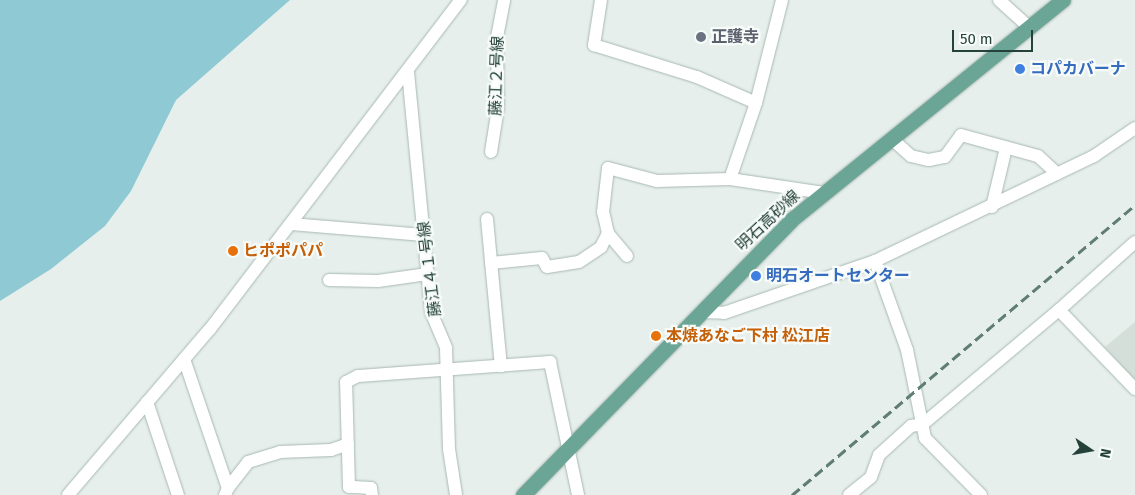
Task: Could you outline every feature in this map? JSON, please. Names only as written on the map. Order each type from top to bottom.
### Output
[{"type":"main road","name":"明石高砂線","points":[[524,495],[791,220],[1063,0]]},
{"type":"street","points":[[73,493],[184,359],[291,224],[462,0]]},
{"type":"street","name":"藤江２号線","points":[[491,152],[498,108],[497,37],[504,0]]},
{"type":"street","points":[[601,0],[594,44],[697,77],[756,103]]},
{"type":"street","points":[[730,179],[756,103],[782,0]]},
{"type":"street","points":[[1000,0],[1030,28]]},
{"type":"street","name":"藤江４１号線","points":[[408,72],[431,312],[446,348],[449,449],[456,495]]},
{"type":"street","points":[[701,312],[724,313],[874,261],[992,207],[1115,145],[1135,128]]},
{"type":"street","points":[[892,139],[911,156],[930,160],[945,157],[961,135],[1038,156],[1057,174]]},
{"type":"street","points":[[992,207],[1006,148]]},
{"type":"street","points":[[627,256],[608,233],[604,212],[608,168],[657,181],[730,179],[824,193]]},
{"type":"street","points":[[486,219],[501,366]]},
{"type":"street","points":[[291,224],[424,235]]},
{"type":"street","points":[[491,263],[542,258],[547,268],[580,262],[601,247],[608,233]]},
{"type":"street","points":[[849,495],[871,476],[879,455],[911,426],[923,424],[1059,310],[1135,242]]},
{"type":"street","points":[[874,261],[907,350],[925,438],[981,495]]},
{"type":"street","points":[[329,280],[378,281],[428,274]]},
{"type":"street","points":[[1059,310],[1135,389]]},
{"type":"street","points":[[184,359],[226,491]]},
{"type":"street","points":[[372,495],[371,488],[349,487],[346,382],[358,376],[550,362],[570,447],[578,495]]},
{"type":"street","points":[[147,402],[178,495]]},
{"type":"street","points":[[226,491],[248,462],[280,452],[330,450],[348,444]]},
{"type":"shaded area","points":[[1135,322],[1135,380],[1105,347]]},
{"type":"water","points":[[0,0],[290,0],[176,100],[131,191],[105,226],[51,269],[0,301]]},
{"type":"railway","points":[[792,495],[1135,205]]},
{"type":"place","name":"正護寺","points":[[701,37]]},
{"type":"place","name":"コパカバーナ","points":[[1020,69]]},
{"type":"place","name":"ヒポポパパ","points":[[233,251]]},
{"type":"place","name":"明石オートセンター","points":[[756,276]]},
{"type":"place","name":"本焼あなご下村 松江店","points":[[656,336]]}]
